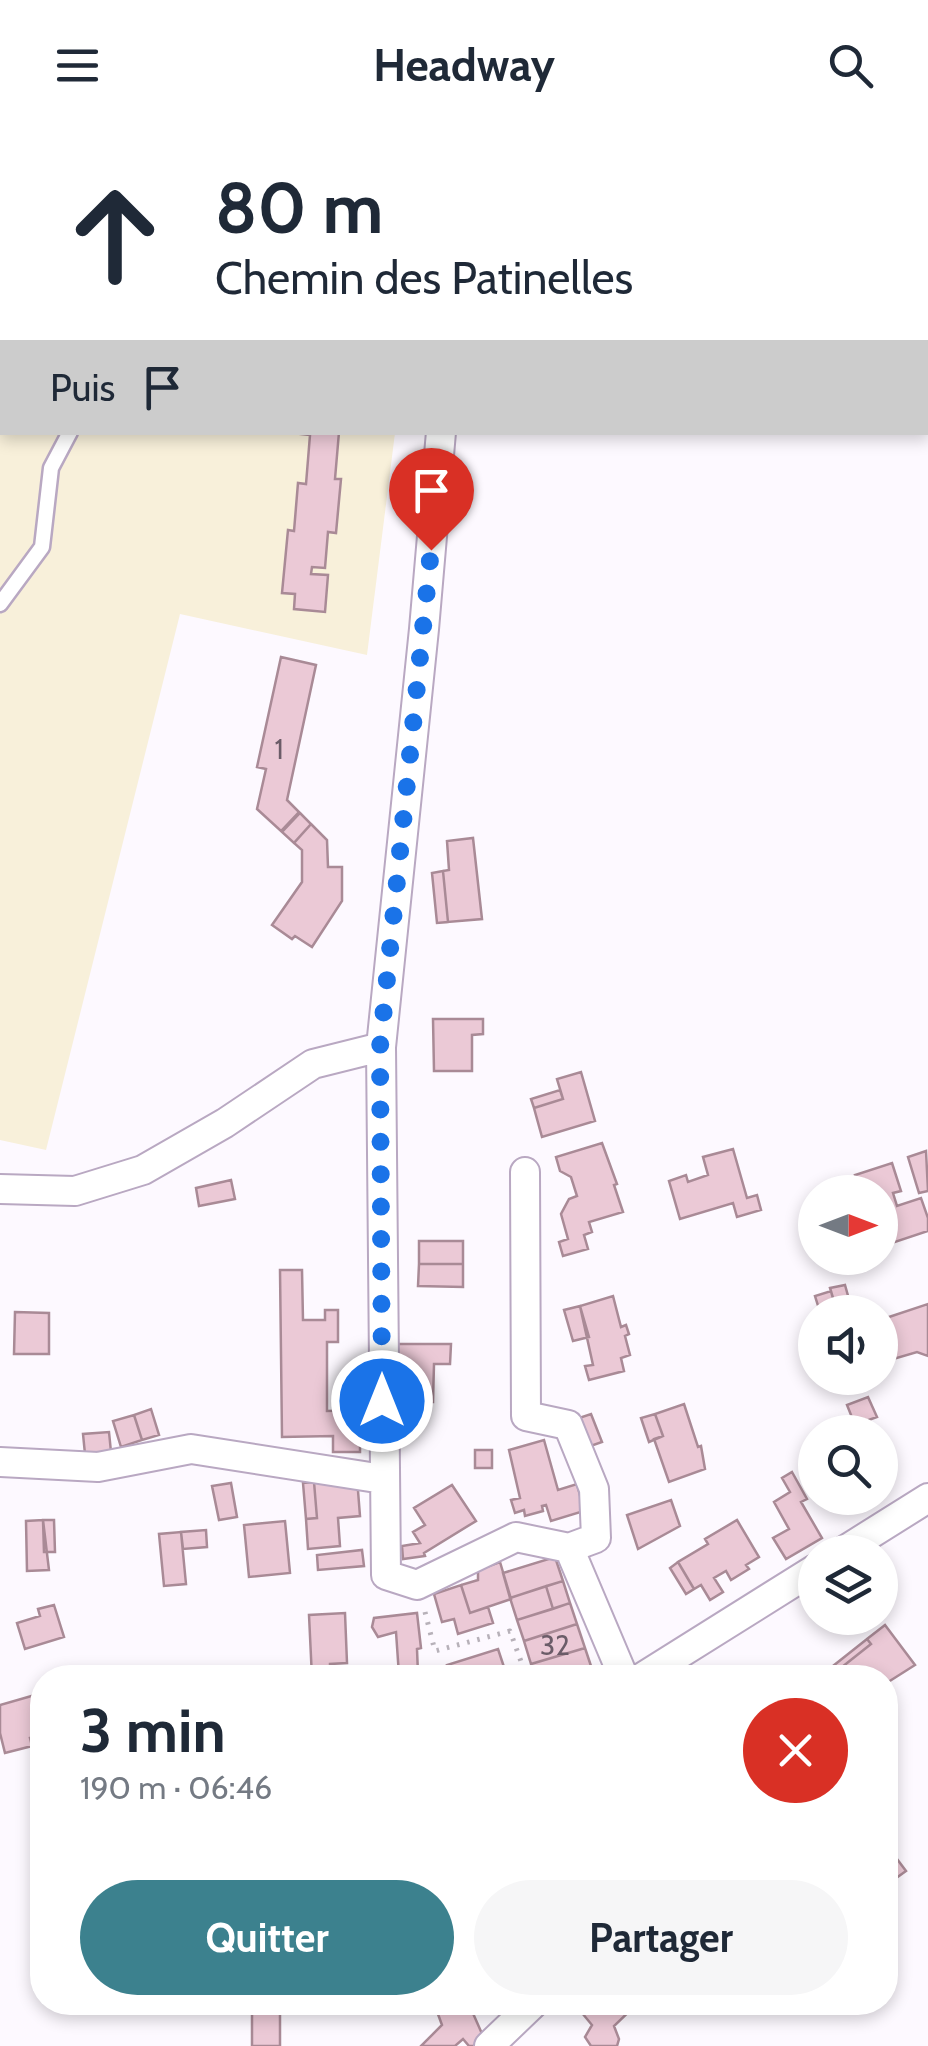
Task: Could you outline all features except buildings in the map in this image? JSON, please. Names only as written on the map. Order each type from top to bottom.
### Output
[{"type":"street","points":[[441,435],[380,1047],[386,1575],[417,1585],[516,1537],[569,1548],[596,1538],[594,1488],[568,1424],[526,1416],[525,1172]]},
{"type":"street","points":[[0,1190],[75,1190],[144,1170],[314,1064],[380,1047]]},
{"type":"street","points":[[0,1462],[98,1467],[191,1449],[382,1480]]},
{"type":"street","points":[[869,1535],[928,1498]]},
{"type":"street","points":[[569,1548],[618,1665]]},
{"type":"street","points":[[662,1665],[798,1580]]},
{"type":"street","points":[[489,2046],[521,2015]]},
{"type":"lane","points":[[0,604],[42,546],[50,468],[68,435]]},
{"type":"path","points":[[417,1585],[436,1651],[510,1631],[522,1665]]},
{"type":"shaded area","points":[[0,435],[395,435],[367,655],[180,614],[46,1150],[0,1140]]},
{"type":"route","points":[[382,1401],[380,1047],[431,550]]}]
